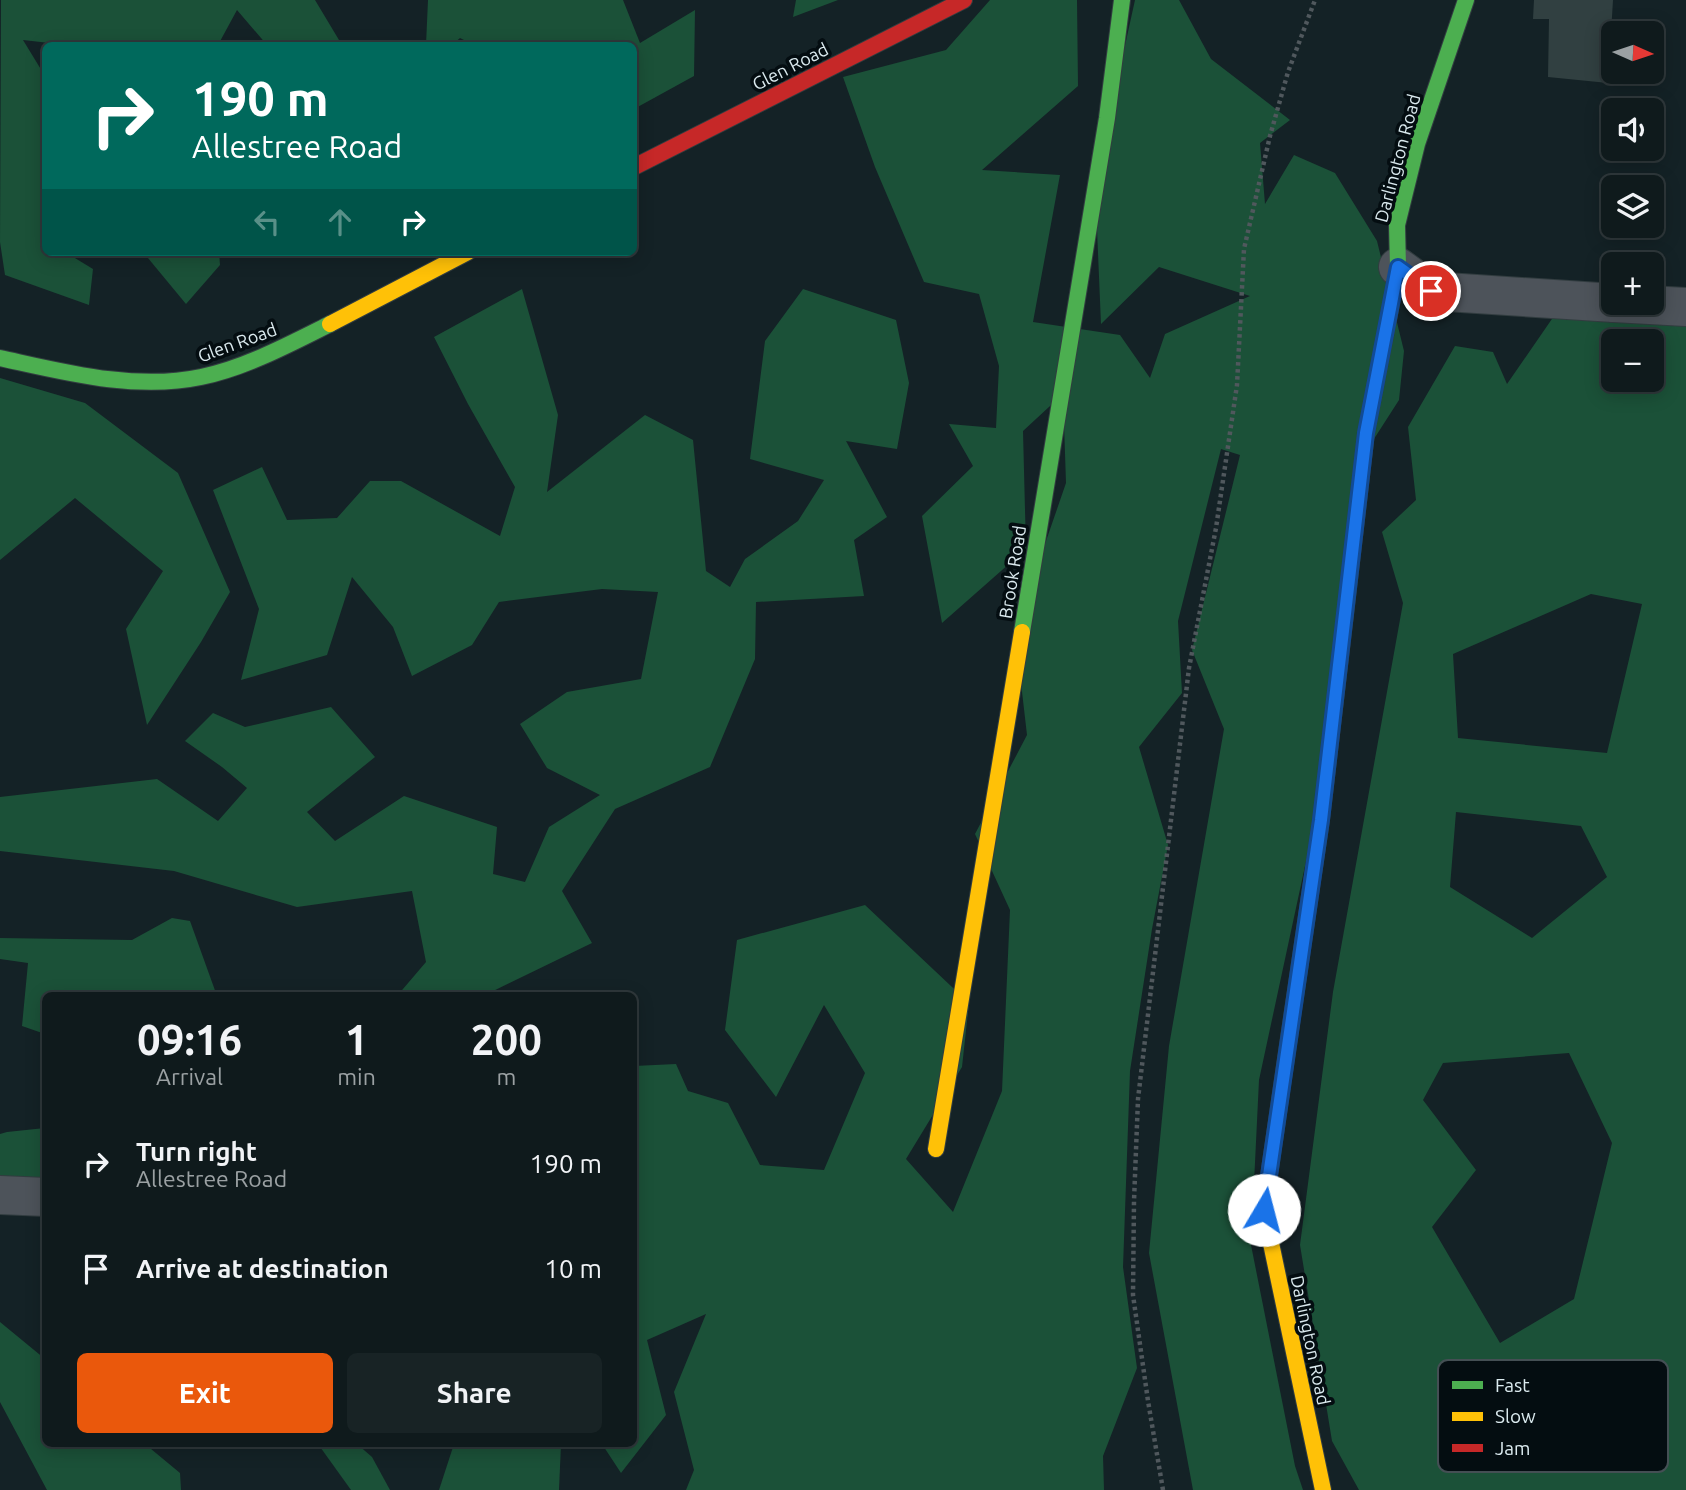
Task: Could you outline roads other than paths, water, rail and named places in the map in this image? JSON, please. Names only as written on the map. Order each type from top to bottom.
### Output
[{"type":"street","name":"Glen Road","points":[[637,165],[964,0]]},
{"type":"street","name":"Brook Road","points":[[936,1149],[1107,118],[1122,0]]},
{"type":"street","points":[[1444,2],[1464,4]]},
{"type":"street","name":"Darlington Road","points":[[1323,1490],[1264,1210],[1321,820],[1366,433],[1398,267],[1397,225],[1417,144],[1464,4]]},
{"type":"street","name":"Glen Road","points":[[0,358],[78,374],[127,380],[193,379],[232,369],[301,338],[460,256]]},
{"type":"street","points":[[1398,267],[1431,291],[1601,302]]},
{"type":"street","points":[[1664,306],[1686,307]]},
{"type":"street","points":[[0,1195],[42,1197]]}]
